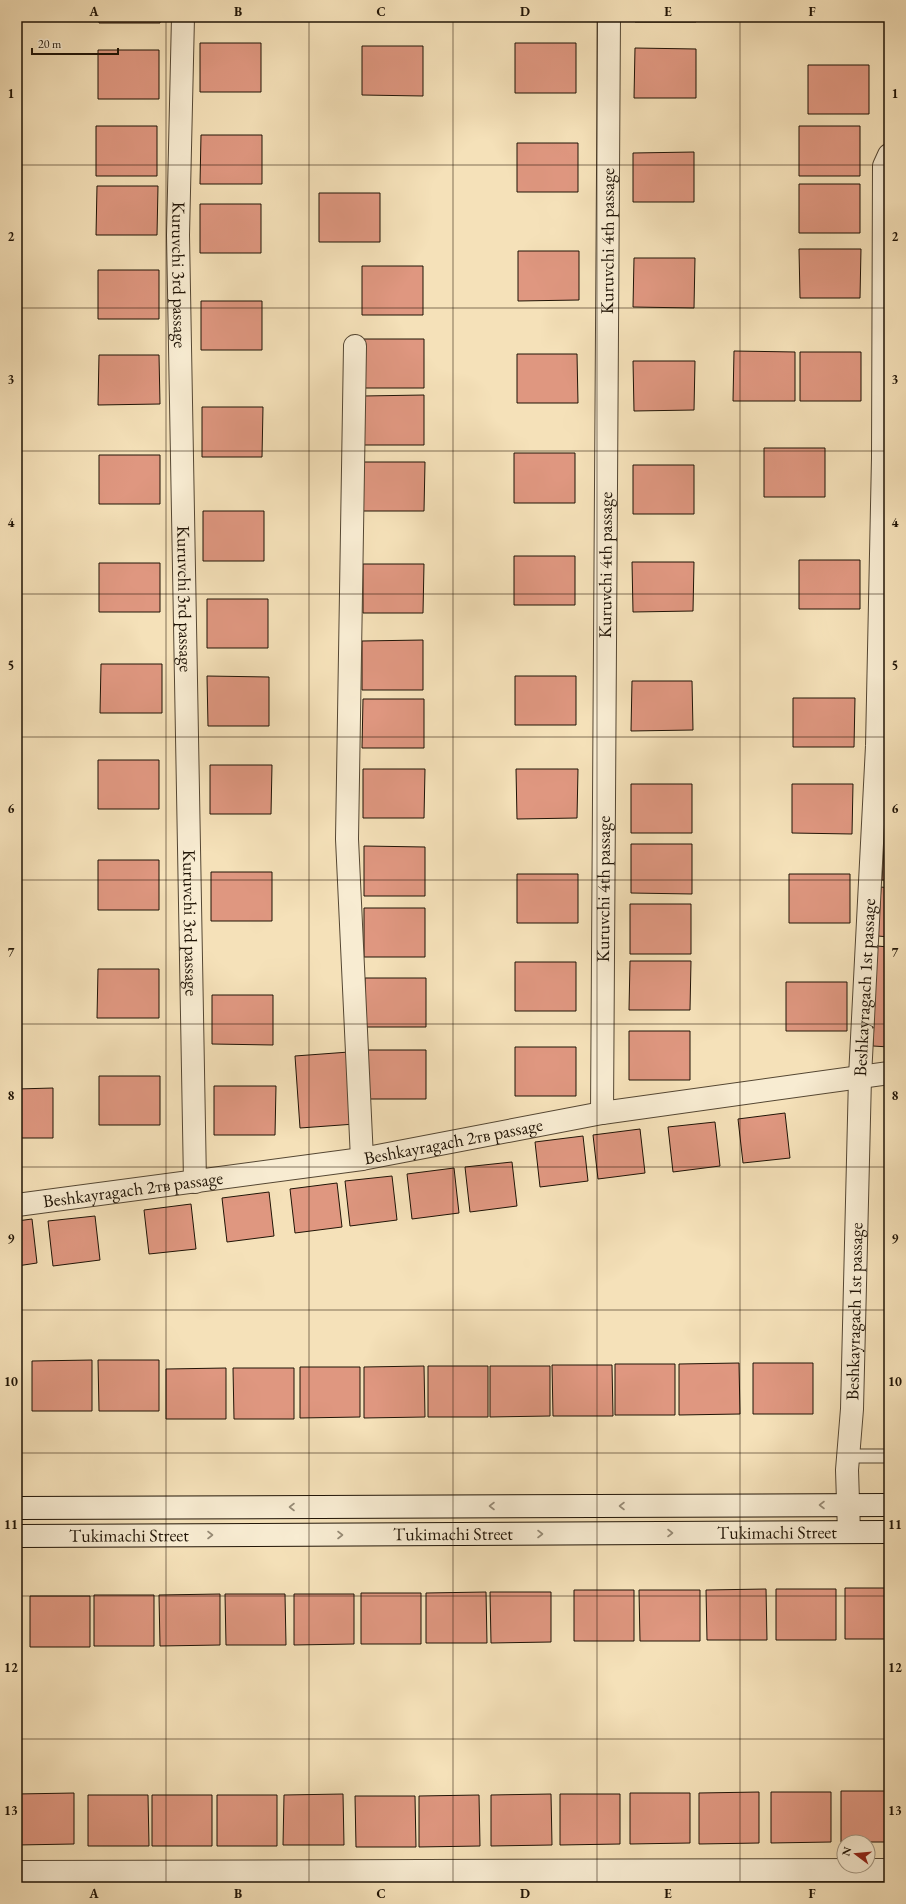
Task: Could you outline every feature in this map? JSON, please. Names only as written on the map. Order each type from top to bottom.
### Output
[{"type":"street","name":"Kuruvchi 3rd passage","points":[[182,17],[178,235],[195,1182]]},
{"type":"street","name":"Kuruvchi 4th passage","points":[[602,1113],[609,17]]},
{"type":"street","name":"Beshkayragach 1st passage","points":[[849,1532],[849,1456],[852,1409],[860,1077],[877,746],[883,458],[884,166],[889,155]]},
{"type":"street","points":[[355,346],[347,839],[362,1159]]},
{"type":"street","name":"Beshkayragach 2тв passage","points":[[17,1205],[362,1159],[602,1113],[889,1073]]},
{"type":"street","name":"Tukimachi Street","points":[[17,1508],[889,1505]]},
{"type":"street","name":"Tukimachi Street","points":[[17,1536],[889,1532]]},
{"type":"street","points":[[17,1872],[161,1879],[453,1879],[755,1878],[889,1870]]},
{"type":"lane","points":[[849,1456],[889,1456]]},
{"type":"building","points":[[99,17],[160,17],[160,23],[99,23]]},
{"type":"building","points":[[635,17],[696,17],[696,22],[635,22]]},
{"type":"building","points":[[200,43],[261,43],[261,92],[200,92]]},
{"type":"building","points":[[515,43],[576,43],[576,93],[515,93]]},
{"type":"building","points":[[362,46],[423,46],[423,96],[362,95]]},
{"type":"building","points":[[635,48],[696,49],[696,98],[634,98]]},
{"type":"building","points":[[98,50],[159,50],[159,99],[98,99]]},
{"type":"building","points":[[808,65],[869,65],[869,114],[808,114]]},
{"type":"building","points":[[886,83],[889,83],[889,132],[885,132]]},
{"type":"building","points":[[96,126],[157,126],[157,176],[96,176]]},
{"type":"building","points":[[799,126],[860,126],[860,176],[799,176]]},
{"type":"building","points":[[201,135],[262,135],[262,184],[200,184]]},
{"type":"building","points":[[517,143],[578,143],[578,192],[517,192]]},
{"type":"building","points":[[694,152],[694,202],[633,202],[633,153]]},
{"type":"building","points":[[799,184],[860,184],[860,233],[799,233]]},
{"type":"building","points":[[97,186],[158,186],[157,235],[96,235]]},
{"type":"building","points":[[319,193],[380,193],[380,242],[319,242]]},
{"type":"building","points":[[200,204],[261,204],[261,253],[200,253]]},
{"type":"building","points":[[799,249],[861,249],[860,298],[800,298]]},
{"type":"building","points":[[518,251],[579,251],[579,300],[518,301]]},
{"type":"building","points":[[634,258],[695,258],[694,308],[633,307]]},
{"type":"building","points":[[362,266],[423,266],[423,315],[362,315]]},
{"type":"building","points":[[98,270],[159,270],[159,319],[98,319]]},
{"type":"building","points":[[201,301],[262,301],[262,350],[201,350]]},
{"type":"building","points":[[363,339],[424,339],[424,388],[363,388]]},
{"type":"building","points":[[734,351],[795,352],[795,401],[733,401]]},
{"type":"building","points":[[800,352],[861,352],[861,401],[800,401]]},
{"type":"building","points":[[517,354],[577,354],[578,403],[517,403]]},
{"type":"building","points":[[99,355],[159,355],[160,404],[98,405]]},
{"type":"building","points":[[633,361],[695,361],[694,410],[634,411]]},
{"type":"building","points":[[424,395],[424,445],[363,445],[363,396]]},
{"type":"building","points":[[202,407],[263,407],[262,457],[202,457]]},
{"type":"building","points":[[764,448],[825,448],[825,497],[764,497]]},
{"type":"building","points":[[514,453],[575,453],[575,503],[514,503]]},
{"type":"building","points":[[99,455],[160,455],[160,504],[99,504]]},
{"type":"building","points":[[363,462],[425,462],[424,511],[363,511]]},
{"type":"building","points":[[633,465],[694,465],[694,514],[633,514]]},
{"type":"building","points":[[203,511],[264,511],[264,561],[203,561]]},
{"type":"building","points":[[514,556],[575,556],[575,605],[514,605]]},
{"type":"building","points":[[799,560],[860,560],[860,609],[799,609]]},
{"type":"building","points":[[632,562],[694,562],[693,611],[633,612]]},
{"type":"building","points":[[99,563],[160,563],[160,612],[99,612]]},
{"type":"building","points":[[363,564],[424,564],[423,613],[363,613]]},
{"type":"building","points":[[207,599],[268,599],[268,648],[207,648]]},
{"type":"building","points":[[423,640],[423,690],[362,690],[362,641]]},
{"type":"building","points":[[101,664],[162,664],[162,713],[100,713]]},
{"type":"building","points":[[207,676],[269,677],[269,726],[208,726]]},
{"type":"building","points":[[515,676],[576,676],[576,725],[515,725]]},
{"type":"building","points":[[632,681],[692,681],[693,730],[631,731]]},
{"type":"building","points":[[793,698],[855,698],[854,747],[793,747]]},
{"type":"building","points":[[363,699],[424,699],[424,748],[362,748]]},
{"type":"building","points":[[98,760],[159,760],[159,809],[98,809]]},
{"type":"building","points":[[889,761],[889,821],[886,821]]},
{"type":"building","points":[[210,765],[272,765],[271,814],[210,814]]},
{"type":"building","points":[[363,769],[425,769],[424,818],[363,818]]},
{"type":"building","points":[[516,769],[578,769],[577,818],[517,819]]},
{"type":"building","points":[[631,784],[692,784],[692,833],[631,833]]},
{"type":"building","points":[[792,784],[853,784],[852,834],[792,833]]},
{"type":"building","points":[[885,830],[889,830],[889,880],[882,880]]},
{"type":"building","points":[[631,844],[692,844],[692,894],[631,893]]},
{"type":"building","points":[[364,846],[425,847],[425,896],[364,896]]},
{"type":"building","points":[[98,860],[159,860],[159,910],[98,910]]},
{"type":"building","points":[[211,872],[272,872],[272,921],[211,921]]},
{"type":"building","points":[[517,874],[578,874],[578,923],[517,923]]},
{"type":"building","points":[[789,874],[850,874],[850,923],[789,923]]},
{"type":"building","points":[[881,887],[889,888],[889,937],[878,936]]},
{"type":"building","points":[[630,904],[691,904],[691,954],[630,954]]},
{"type":"building","points":[[364,908],[425,908],[425,957],[364,957]]},
{"type":"building","points":[[877,946],[889,947],[889,1047],[873,1046]]},
{"type":"building","points":[[630,961],[691,961],[690,1010],[629,1010]]},
{"type":"building","points":[[515,962],[576,962],[576,1011],[515,1011]]},
{"type":"building","points":[[98,969],[159,969],[159,1018],[97,1018]]},
{"type":"building","points":[[365,978],[426,978],[426,1027],[365,1027]]},
{"type":"building","points":[[786,982],[847,982],[847,1031],[786,1031]]},
{"type":"building","points":[[212,995],[273,995],[273,1045],[212,1044]]},
{"type":"building","points":[[629,1031],[690,1031],[690,1080],[629,1080]]},
{"type":"building","points":[[515,1047],[576,1047],[576,1096],[515,1096]]},
{"type":"building","points":[[365,1050],[426,1050],[426,1099],[365,1099]]},
{"type":"building","points":[[349,1052],[355,1124],[300,1128],[295,1056]]},
{"type":"building","points":[[99,1076],[160,1076],[160,1125],[99,1125]]},
{"type":"building","points":[[214,1086],[276,1086],[275,1135],[214,1135]]},
{"type":"building","points":[[53,1088],[53,1138],[17,1138],[17,1089]]},
{"type":"building","points":[[785,1113],[790,1158],[743,1163],[738,1119]]},
{"type":"building","points":[[715,1122],[720,1166],[673,1172],[668,1127]]},
{"type":"building","points":[[640,1129],[645,1173],[598,1179],[593,1135]]},
{"type":"building","points":[[583,1136],[588,1181],[540,1187],[535,1142]]},
{"type":"building","points":[[512,1162],[517,1206],[470,1212],[465,1167]]},
{"type":"building","points":[[454,1168],[459,1213],[412,1219],[407,1174]]},
{"type":"building","points":[[392,1176],[397,1220],[350,1226],[345,1181]]},
{"type":"building","points":[[337,1183],[342,1227],[295,1233],[290,1189]]},
{"type":"building","points":[[269,1192],[274,1236],[227,1242],[222,1198]]},
{"type":"building","points":[[191,1204],[196,1249],[149,1254],[144,1210]]},
{"type":"building","points":[[95,1216],[100,1260],[53,1266],[48,1221]]},
{"type":"building","points":[[32,1219],[37,1263],[17,1266],[17,1221]]},
{"type":"building","points":[[92,1360],[92,1411],[32,1411],[32,1361]]},
{"type":"building","points":[[98,1360],[159,1360],[159,1411],[99,1411]]},
{"type":"building","points":[[739,1363],[740,1414],[679,1415],[679,1364]]},
{"type":"building","points":[[753,1363],[813,1363],[813,1414],[753,1414]]},
{"type":"building","points":[[615,1364],[675,1364],[675,1415],[615,1415]]},
{"type":"building","points":[[552,1365],[612,1365],[613,1416],[553,1416]]},
{"type":"building","points":[[424,1366],[425,1417],[364,1418],[364,1367]]},
{"type":"building","points":[[428,1366],[488,1366],[488,1417],[428,1417]]},
{"type":"building","points":[[490,1366],[550,1366],[550,1416],[490,1417]]},
{"type":"building","points":[[300,1367],[360,1367],[360,1417],[300,1418]]},
{"type":"building","points":[[226,1368],[226,1419],[166,1419],[166,1369]]},
{"type":"building","points":[[233,1368],[294,1368],[294,1419],[234,1419]]},
{"type":"building","points":[[845,1588],[889,1588],[889,1639],[845,1639]]},
{"type":"building","points":[[766,1589],[767,1640],[707,1640],[706,1590]]},
{"type":"building","points":[[776,1589],[836,1589],[836,1640],[776,1640]]},
{"type":"building","points":[[574,1590],[634,1590],[634,1641],[574,1641]]},
{"type":"building","points":[[639,1590],[700,1590],[700,1641],[640,1641]]},
{"type":"building","points":[[486,1592],[487,1643],[426,1643],[426,1593]]},
{"type":"building","points":[[490,1592],[551,1592],[551,1642],[491,1643]]},
{"type":"building","points":[[361,1593],[421,1593],[421,1644],[361,1644]]},
{"type":"building","points":[[220,1594],[220,1645],[160,1646],[159,1595]]},
{"type":"building","points":[[225,1594],[285,1594],[286,1645],[226,1645]]},
{"type":"building","points":[[294,1594],[354,1594],[354,1644],[294,1645]]},
{"type":"building","points":[[94,1595],[154,1595],[154,1646],[94,1646]]},
{"type":"building","points":[[30,1596],[90,1596],[90,1647],[30,1647]]},
{"type":"building","points":[[841,1791],[889,1791],[889,1842],[876,1842],[876,1834],[841,1834]]},
{"type":"building","points":[[759,1792],[759,1843],[699,1844],[699,1793]]},
{"type":"building","points":[[771,1792],[831,1792],[831,1842],[771,1843]]},
{"type":"building","points":[[74,1793],[74,1844],[17,1845],[17,1794]]},
{"type":"building","points":[[630,1793],[690,1793],[690,1843],[630,1844]]},
{"type":"building","points":[[343,1794],[344,1845],[283,1845],[284,1795]]},
{"type":"building","points":[[551,1794],[552,1845],[491,1846],[491,1795]]},
{"type":"building","points":[[560,1794],[620,1794],[620,1844],[560,1845]]},
{"type":"building","points":[[88,1795],[148,1795],[149,1846],[88,1846]]},
{"type":"building","points":[[152,1795],[212,1795],[212,1846],[152,1846]]},
{"type":"building","points":[[217,1795],[277,1795],[277,1846],[217,1846]]},
{"type":"building","points":[[479,1795],[480,1846],[419,1847],[419,1796]]},
{"type":"building","points":[[355,1796],[415,1796],[416,1847],[356,1847]]},
{"type":"building","points":[[853,1879],[889,1879],[889,1887],[853,1887]]}]
